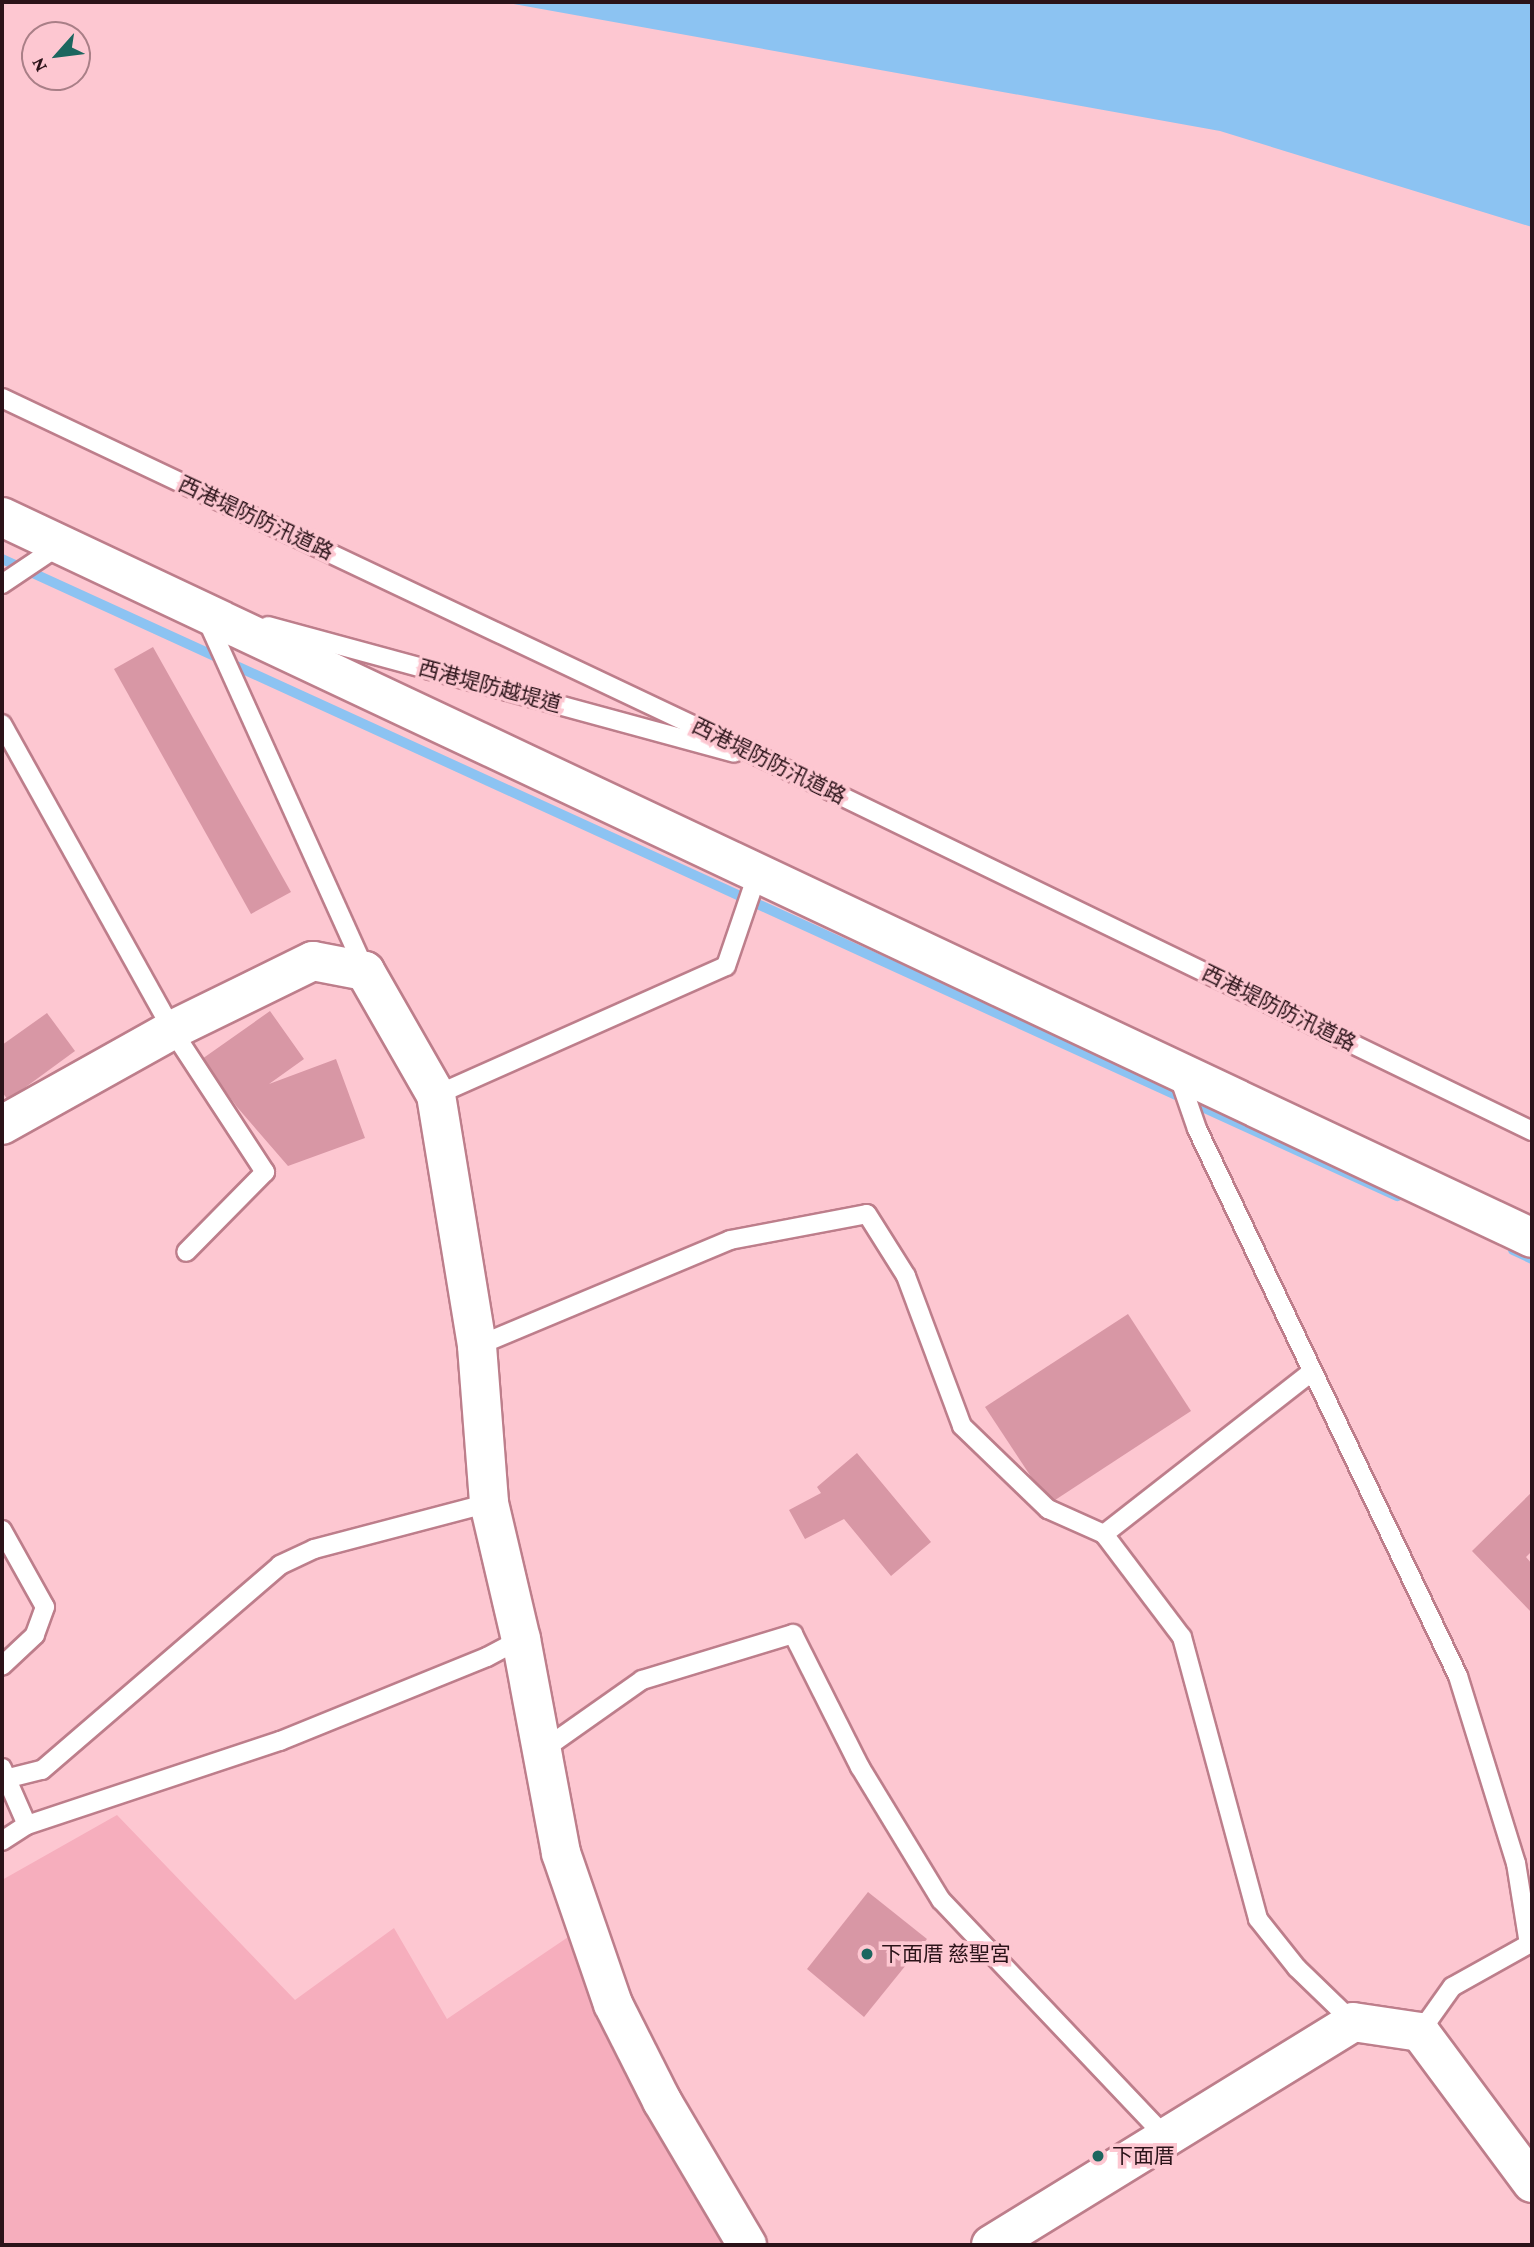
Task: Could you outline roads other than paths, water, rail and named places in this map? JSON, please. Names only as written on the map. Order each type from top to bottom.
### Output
[{"type":"street","points":[[2,517],[201,607],[757,875],[1176,1068],[1532,1238]]},
{"type":"street","points":[[2,1125],[172,1030],[313,961],[365,971],[436,1095],[477,1346],[489,1503],[522,1639],[540,1752],[561,1853],[613,2004],[662,2101],[747,2245]]},
{"type":"street","points":[[991,2245],[1353,2022],[1420,2032],[1532,2183]]},
{"type":"lane","name":"西港堤防防汛道路","points":[[2,398],[779,766],[1532,1131]]},
{"type":"lane","points":[[2,584],[60,545]]},
{"type":"lane","name":"西港堤防越堤道","points":[[201,607],[779,766]]},
{"type":"lane","points":[[201,607],[238,680],[365,971]]},
{"type":"lane","points":[[2,724],[172,1030],[265,1172],[186,1252]]},
{"type":"lane","points":[[436,1095],[726,966],[757,875]]},
{"type":"lane","points":[[1176,1068],[1197,1129],[1458,1676],[1516,1863],[1531,1943],[1452,1987],[1420,2032]]},
{"type":"lane","points":[[477,1346],[730,1240],[867,1214],[906,1276],[962,1426],[1048,1509],[1104,1534],[1182,1637],[1258,1919],[1297,1968],[1353,2022]]},
{"type":"lane","points":[[1104,1534],[1311,1372]]},
{"type":"lane","points":[[27,1825],[3,1774],[42,1770],[280,1565],[314,1549],[489,1503]]},
{"type":"lane","points":[[2,1530],[45,1607],[35,1635],[2,1667]]},
{"type":"lane","points":[[540,1752],[642,1680],[793,1634],[860,1767],[941,1900],[1166,2137]]},
{"type":"lane","points":[[2,1841],[27,1825],[280,1741],[522,1639]]},
{"type":"water","points":[[502,2],[1532,2],[1532,227],[1220,131]]},
{"type":"waterway","points":[[2,559],[1397,1196]]},
{"type":"waterway","points":[[1513,1250],[1532,1259]]},
{"type":"place","name":"下面厝 慈聖宮","points":[[867,1954]]},
{"type":"place","name":"下面厝","points":[[1098,2156]]}]
